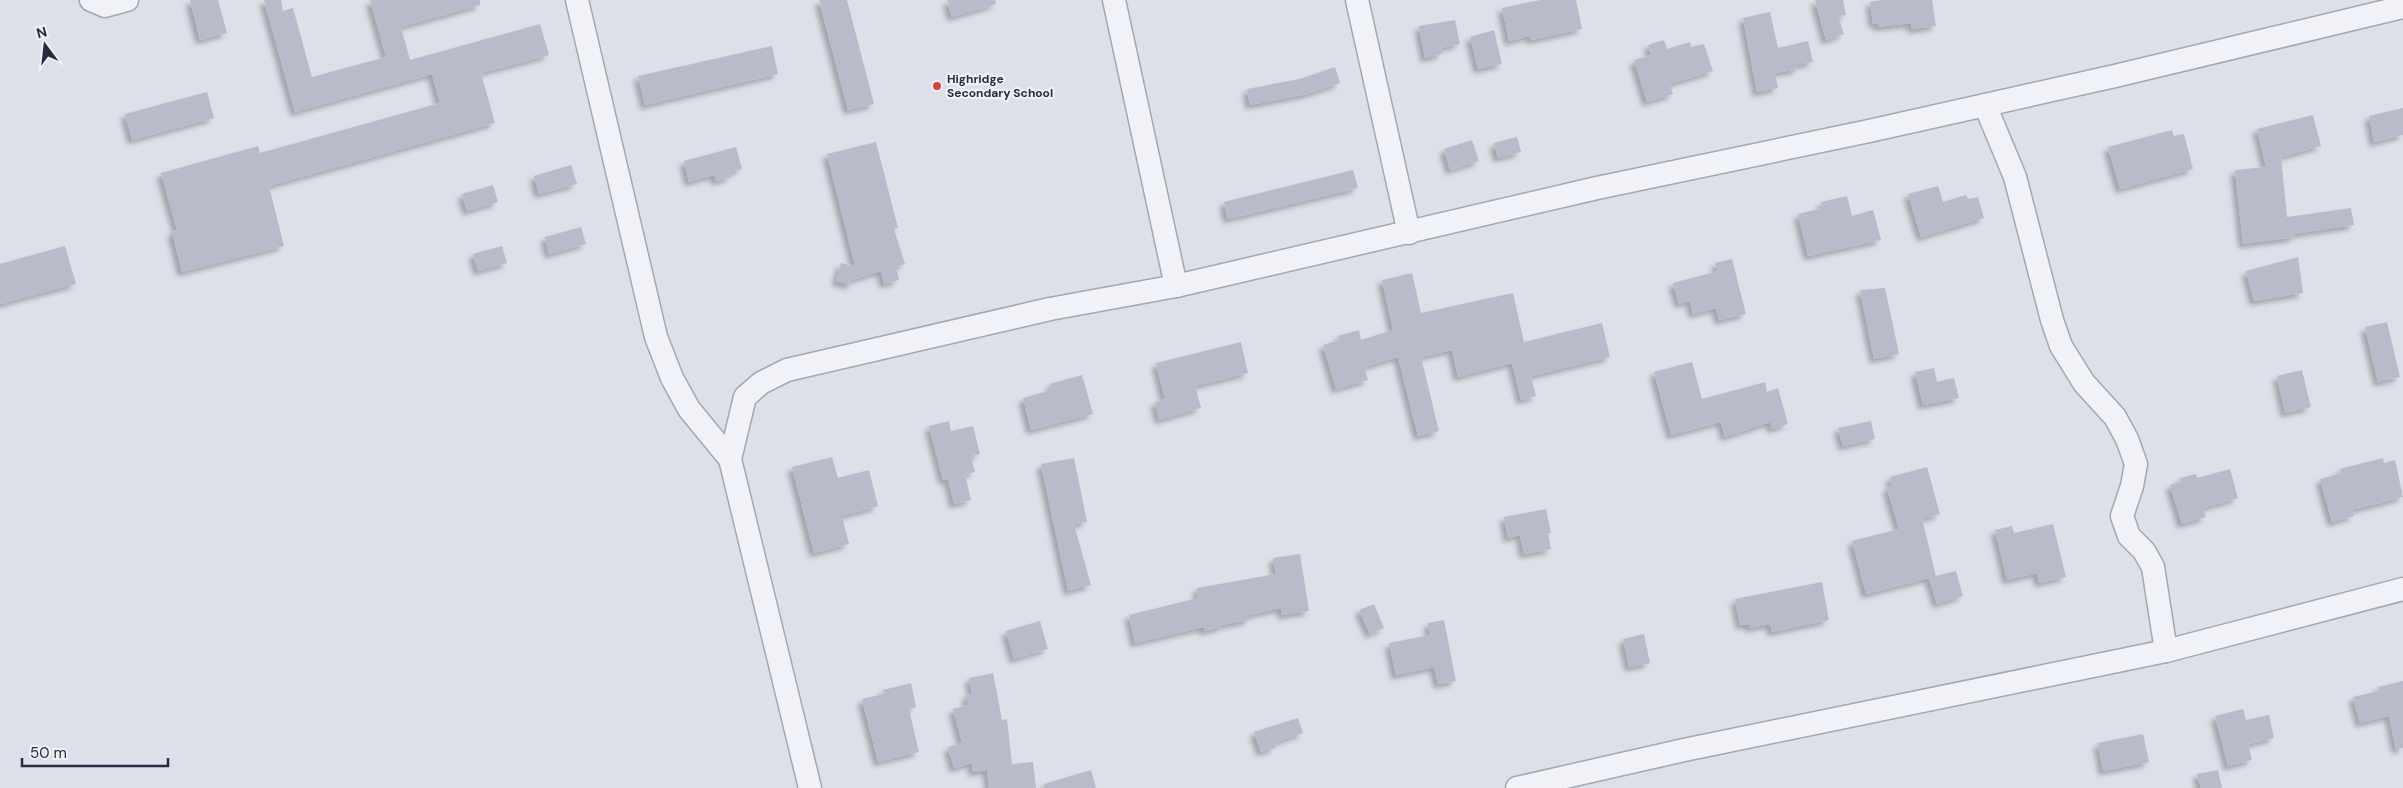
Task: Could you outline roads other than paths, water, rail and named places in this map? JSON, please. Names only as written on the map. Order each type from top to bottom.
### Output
[{"type":"street","points":[[91,0],[105,6],[127,0]]},
{"type":"street","points":[[577,0],[656,337],[672,378],[689,410],[730,459],[810,788]]},
{"type":"street","points":[[1114,0],[1176,286]]},
{"type":"street","points":[[1357,0],[1409,233]]},
{"type":"street","points":[[730,459],[745,397],[761,382],[787,370],[1050,308],[1176,286],[1598,188],[1985,105],[2403,7]]},
{"type":"street","points":[[1985,105],[2015,177],[2052,320],[2061,346],[2084,383],[2115,417],[2127,438],[2136,464],[2132,486],[2122,516],[2129,536],[2144,551],[2153,567],[2166,651]]},
{"type":"street","points":[[1517,788],[1684,750],[2166,651],[2403,589]]},
{"type":"place","name":"Highridge Secondary School","points":[[937,86]]}]
